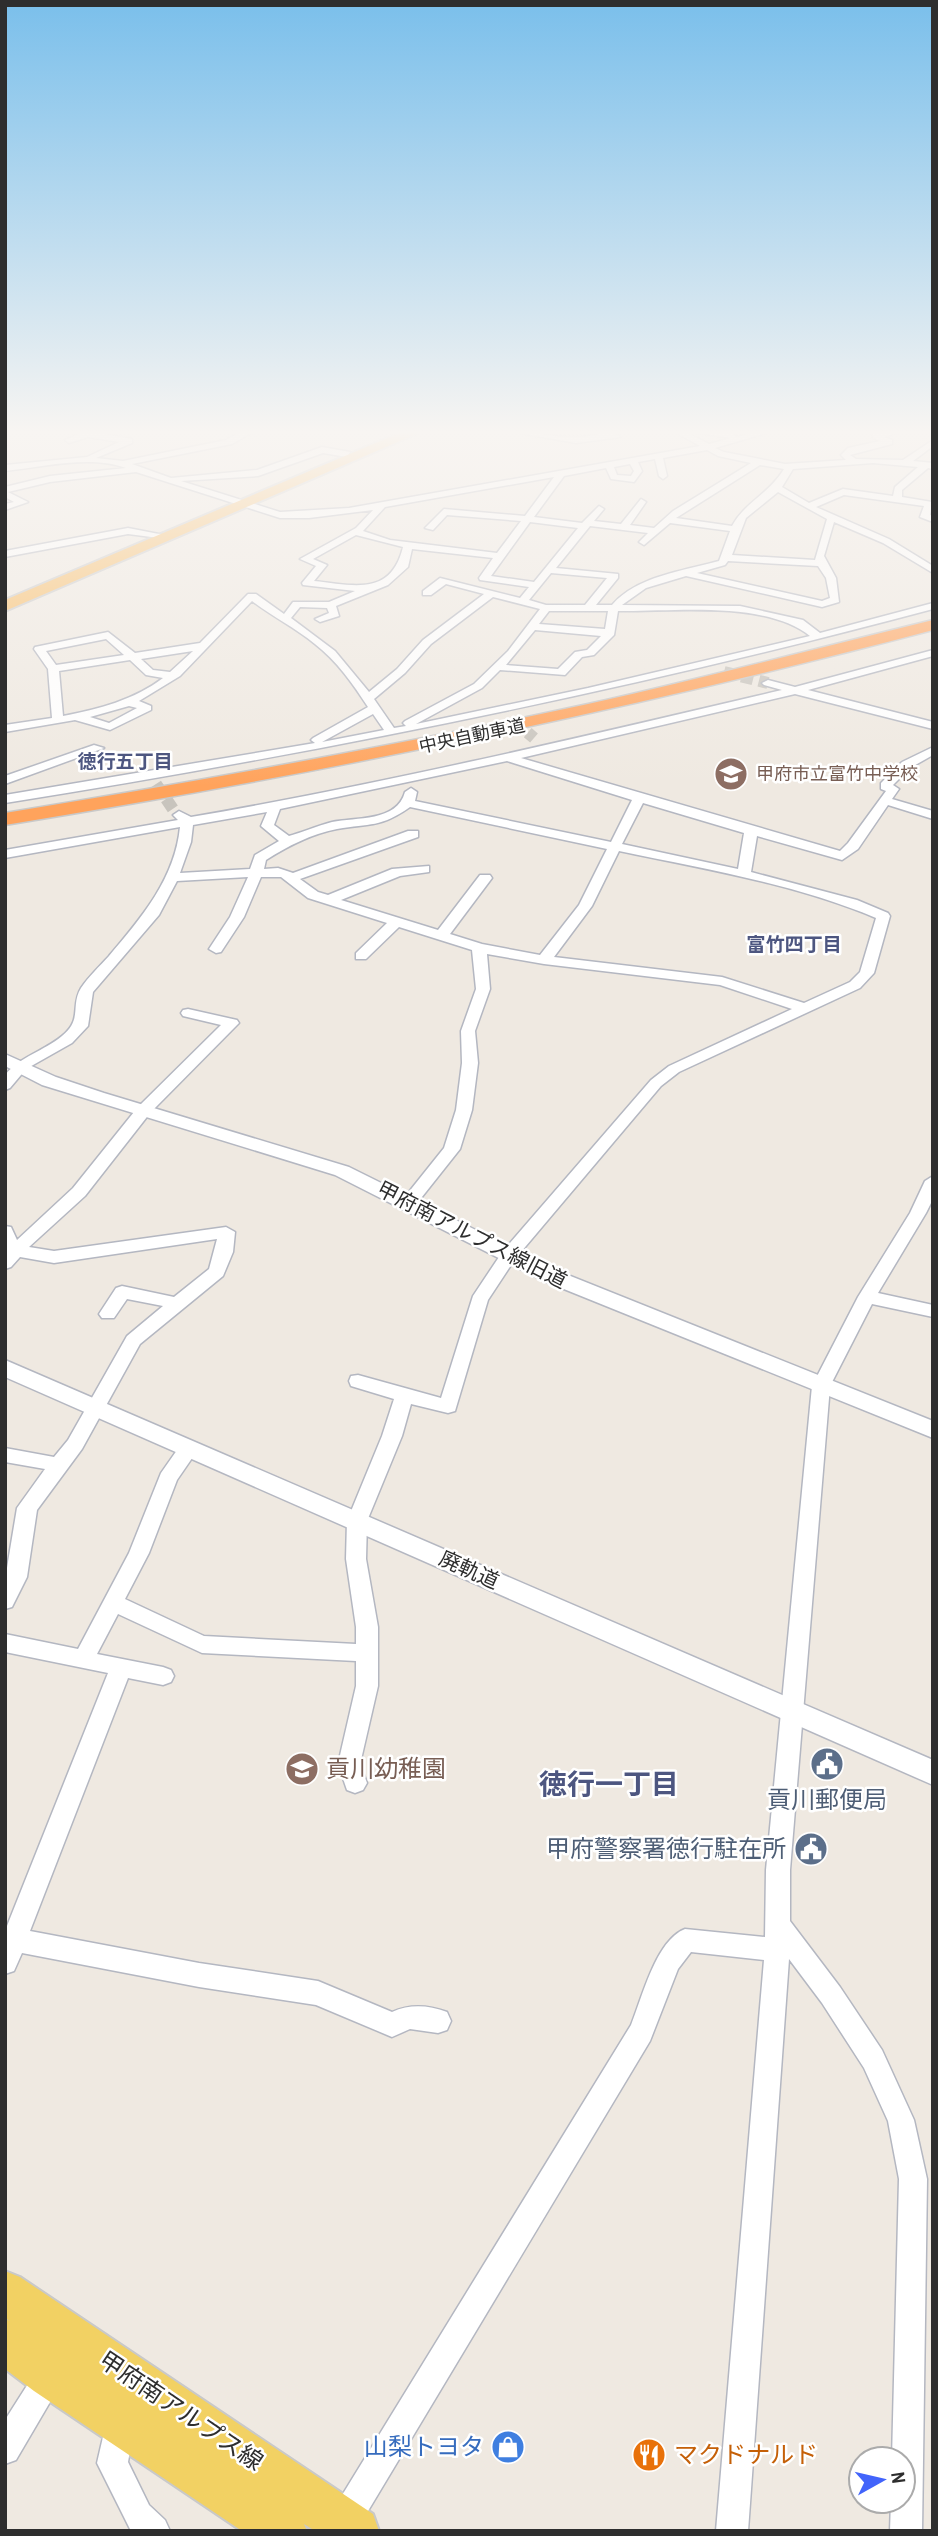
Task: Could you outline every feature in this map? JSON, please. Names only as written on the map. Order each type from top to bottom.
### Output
[{"type":"highway","points":[[5,612],[94,573],[130,549]]},
{"type":"highway","points":[[5,606],[131,549]]},
{"type":"highway","points":[[5,597],[104,554],[125,552]]},
{"type":"highway","points":[[5,597],[34,591]]},
{"type":"highway","name":"中央自動車道","points":[[5,820],[274,775],[536,722],[763,669],[933,625]]},
{"type":"highway","name":"中央自動車道","points":[[5,828],[424,755],[685,697],[933,634]]},
{"type":"main road","name":"甲府南アルプス線","points":[[5,2291],[350,2526]]},
{"type":"main road","name":"甲府南アルプス線","points":[[5,2342],[50,2375],[285,2531]]},
{"type":"street","points":[[5,554],[29,549]]},
{"type":"street","points":[[321,549],[305,559],[322,565],[307,583],[369,590]]},
{"type":"street","points":[[280,618],[290,615],[297,604],[330,605],[341,598],[369,590],[403,567],[407,549]]},
{"type":"street","points":[[444,549],[500,556]]},
{"type":"street","points":[[505,549],[484,579],[537,585]]},
{"type":"street","points":[[523,601],[566,549]]},
{"type":"street","points":[[561,673],[579,654],[590,653],[610,633],[613,610],[625,596],[642,586],[722,563],[729,549]]},
{"type":"street","points":[[686,574],[822,604],[835,600],[836,594],[831,578],[818,556],[822,549]]},
{"type":"street","points":[[900,549],[933,570]]},
{"type":"street","points":[[726,558],[821,563]]},
{"type":"street","points":[[549,570],[614,576],[588,608]]},
{"type":"street","points":[[427,593],[444,580],[546,608],[740,609],[799,622],[818,637]]},
{"type":"street","points":[[302,748],[372,703],[427,642],[490,594]]},
{"type":"street","points":[[5,729],[58,721],[149,694],[172,676],[228,617],[252,596],[280,618],[314,639],[372,703],[393,731]]},
{"type":"street","points":[[320,619],[335,614],[330,605]]},
{"type":"street","points":[[5,799],[154,780],[302,748],[503,711],[818,637],[933,606]]},
{"type":"street","points":[[393,731],[478,686],[498,667],[546,608]]},
{"type":"street","points":[[889,618],[909,624]]},
{"type":"street","points":[[531,627],[610,633]]},
{"type":"street","points":[[58,721],[53,669],[39,649],[108,635],[150,673],[172,676]]},
{"type":"street","points":[[53,669],[203,646]]},
{"type":"street","points":[[5,853],[181,816],[321,798],[507,758],[796,690],[933,653]]},
{"type":"street","points":[[702,665],[724,672]]},
{"type":"street","points":[[498,667],[561,673],[570,681],[548,701]]},
{"type":"street","points":[[768,683],[933,726]]},
{"type":"street","points":[[76,716],[110,727],[147,708],[127,701]]},
{"type":"street","points":[[503,711],[514,721]]},
{"type":"street","points":[[534,738],[547,749]]},
{"type":"street","points":[[5,780],[98,748]]},
{"type":"street","points":[[507,758],[842,856],[853,846],[893,789],[885,786],[906,765],[933,750]]},
{"type":"street","points":[[216,949],[238,918],[260,858],[286,841],[333,826],[385,819],[408,803],[411,793],[404,780]]},
{"type":"street","points":[[321,798],[362,822]]},
{"type":"street","points":[[544,960],[585,906],[639,798]]},
{"type":"street","points":[[883,800],[933,815]]},
{"type":"street","points":[[358,1381],[404,1396],[448,1406],[479,1300],[509,1255],[656,1083],[674,1069],[855,985],[867,973],[883,915],[852,903],[744,874],[408,803]]},
{"type":"street","points":[[276,805],[267,826],[286,841]]},
{"type":"street","points":[[5,1085],[13,1063],[67,1040],[83,1023],[86,991],[154,912],[172,877],[186,842],[181,816]]},
{"type":"street","points":[[744,874],[751,831]]},
{"type":"street","points":[[290,877],[413,834]]},
{"type":"street","points":[[329,900],[397,872],[424,869]]},
{"type":"street","points":[[172,877],[278,872],[290,877],[313,895],[479,948],[544,960],[722,981],[805,1008]]},
{"type":"street","points":[[442,936],[485,878]]},
{"type":"street","points":[[361,956],[396,922]]},
{"type":"street","points":[[408,1203],[452,1149],[464,1110],[470,1063],[468,1031],[483,989],[479,948]]},
{"type":"street","points":[[12,1256],[34,1231],[79,1192],[144,1110],[232,1023],[188,1013]]},
{"type":"street","name":"甲府南アルプス線旧道","points":[[13,1063],[49,1081],[342,1171],[509,1255],[606,1299],[933,1430]]},
{"type":"street","points":[[732,2531],[777,1937],[778,1870],[821,1386],[867,1297],[918,1213],[933,1181]]},
{"type":"street","points":[[5,1231],[12,1256]]},
{"type":"street","points":[[5,1601],[17,1577],[27,1508],[75,1444],[133,1340],[217,1272],[224,1252],[226,1232],[54,1258],[12,1256]]},
{"type":"street","points":[[108,1314],[122,1292],[179,1304]]},
{"type":"street","points":[[867,1297],[933,1311]]},
{"type":"street","name":"廃軌道","points":[[5,1368],[933,1773]]},
{"type":"street","points":[[355,1783],[349,1764],[367,1686],[367,1627],[356,1559],[357,1521],[404,1396]]},
{"type":"street","points":[[83,1660],[139,1553],[168,1478],[189,1448]]},
{"type":"street","points":[[5,1455],[59,1465]]},
{"type":"street","points":[[114,1603],[202,1644],[367,1653]]},
{"type":"street","points":[[5,1643],[163,1676]]},
{"type":"street","points":[[122,1666],[10,1951],[318,1993],[391,2025],[409,2017],[439,2021]]},
{"type":"street","points":[[350,2526],[641,2032],[668,1962],[685,1940],[777,1937],[831,1995],[873,2059],[901,2120],[913,2179],[906,2531]]},
{"type":"street","points":[[5,2449],[50,2375]]},
{"type":"street","points":[[120,2421],[113,2463],[138,2516],[154,2531]]},
{"type":"tunnel","points":[[724,672],[768,683]]},
{"type":"tunnel","points":[[514,721],[534,738]]},
{"type":"tunnel","points":[[156,784],[175,812]]},
{"type":"place","name":"甲府市立富竹中学校","points":[[731,774]]},
{"type":"place","name":"貢川郵便局","points":[[827,1764]]},
{"type":"place","name":"貢川幼稚園","points":[[302,1769]]},
{"type":"place","name":"甲府警察署徳行駐在所","points":[[811,1849]]},
{"type":"place","name":"山梨トヨタ","points":[[508,2447]]},
{"type":"place","name":"マクドナルド","points":[[649,2455]]},
{"type":"district","name":"徳行五丁目","points":[[125,761]]},
{"type":"district","name":"富竹四丁目","points":[[794,944]]},
{"type":"district","name":"徳行一丁目","points":[[609,1784]]}]
